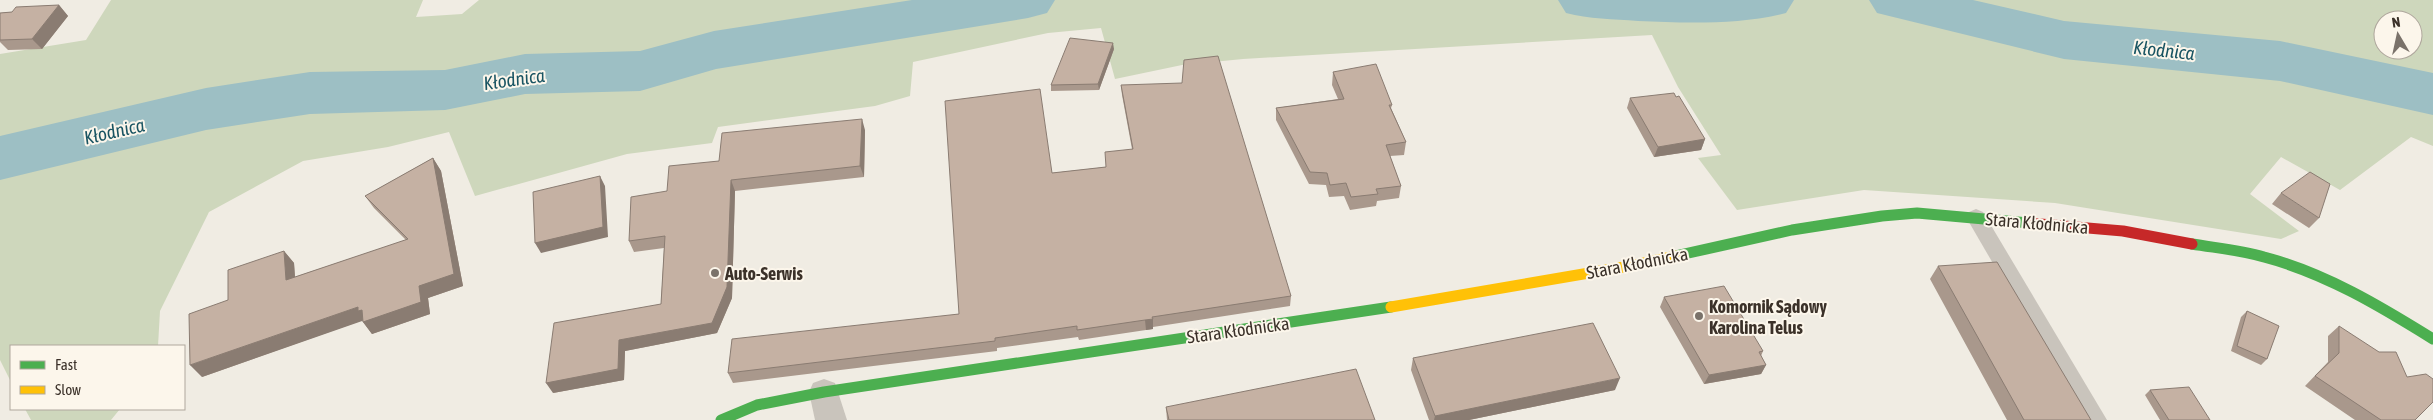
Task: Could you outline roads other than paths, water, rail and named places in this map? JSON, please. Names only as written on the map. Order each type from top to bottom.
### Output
[{"type":"street","name":"Stara Kłodnicka","points":[[721,420],[730,414],[769,402],[827,406],[1630,266],[1792,230],[1882,216],[1917,213],[2123,231],[2270,258],[2316,275],[2394,314],[2433,339]]},
{"type":"lane","points":[[1976,217],[2096,420]]},
{"type":"waterway","name":"Kłodnica","points":[[0,158],[206,109],[310,93],[445,90],[525,74],[640,71],[714,50],[1028,0]]},
{"type":"waterway","name":"Kłodnica","points":[[1585,0],[1685,5],[1767,0]]},
{"type":"waterway","name":"Kłodnica","points":[[1896,0],[2064,40],[2280,61],[2433,94]]},
{"type":"place","name":"Auto-Serwis","points":[[715,273]]},
{"type":"place","name":"Komornik Sądowy Karolina Telus","points":[[1699,316]]}]
